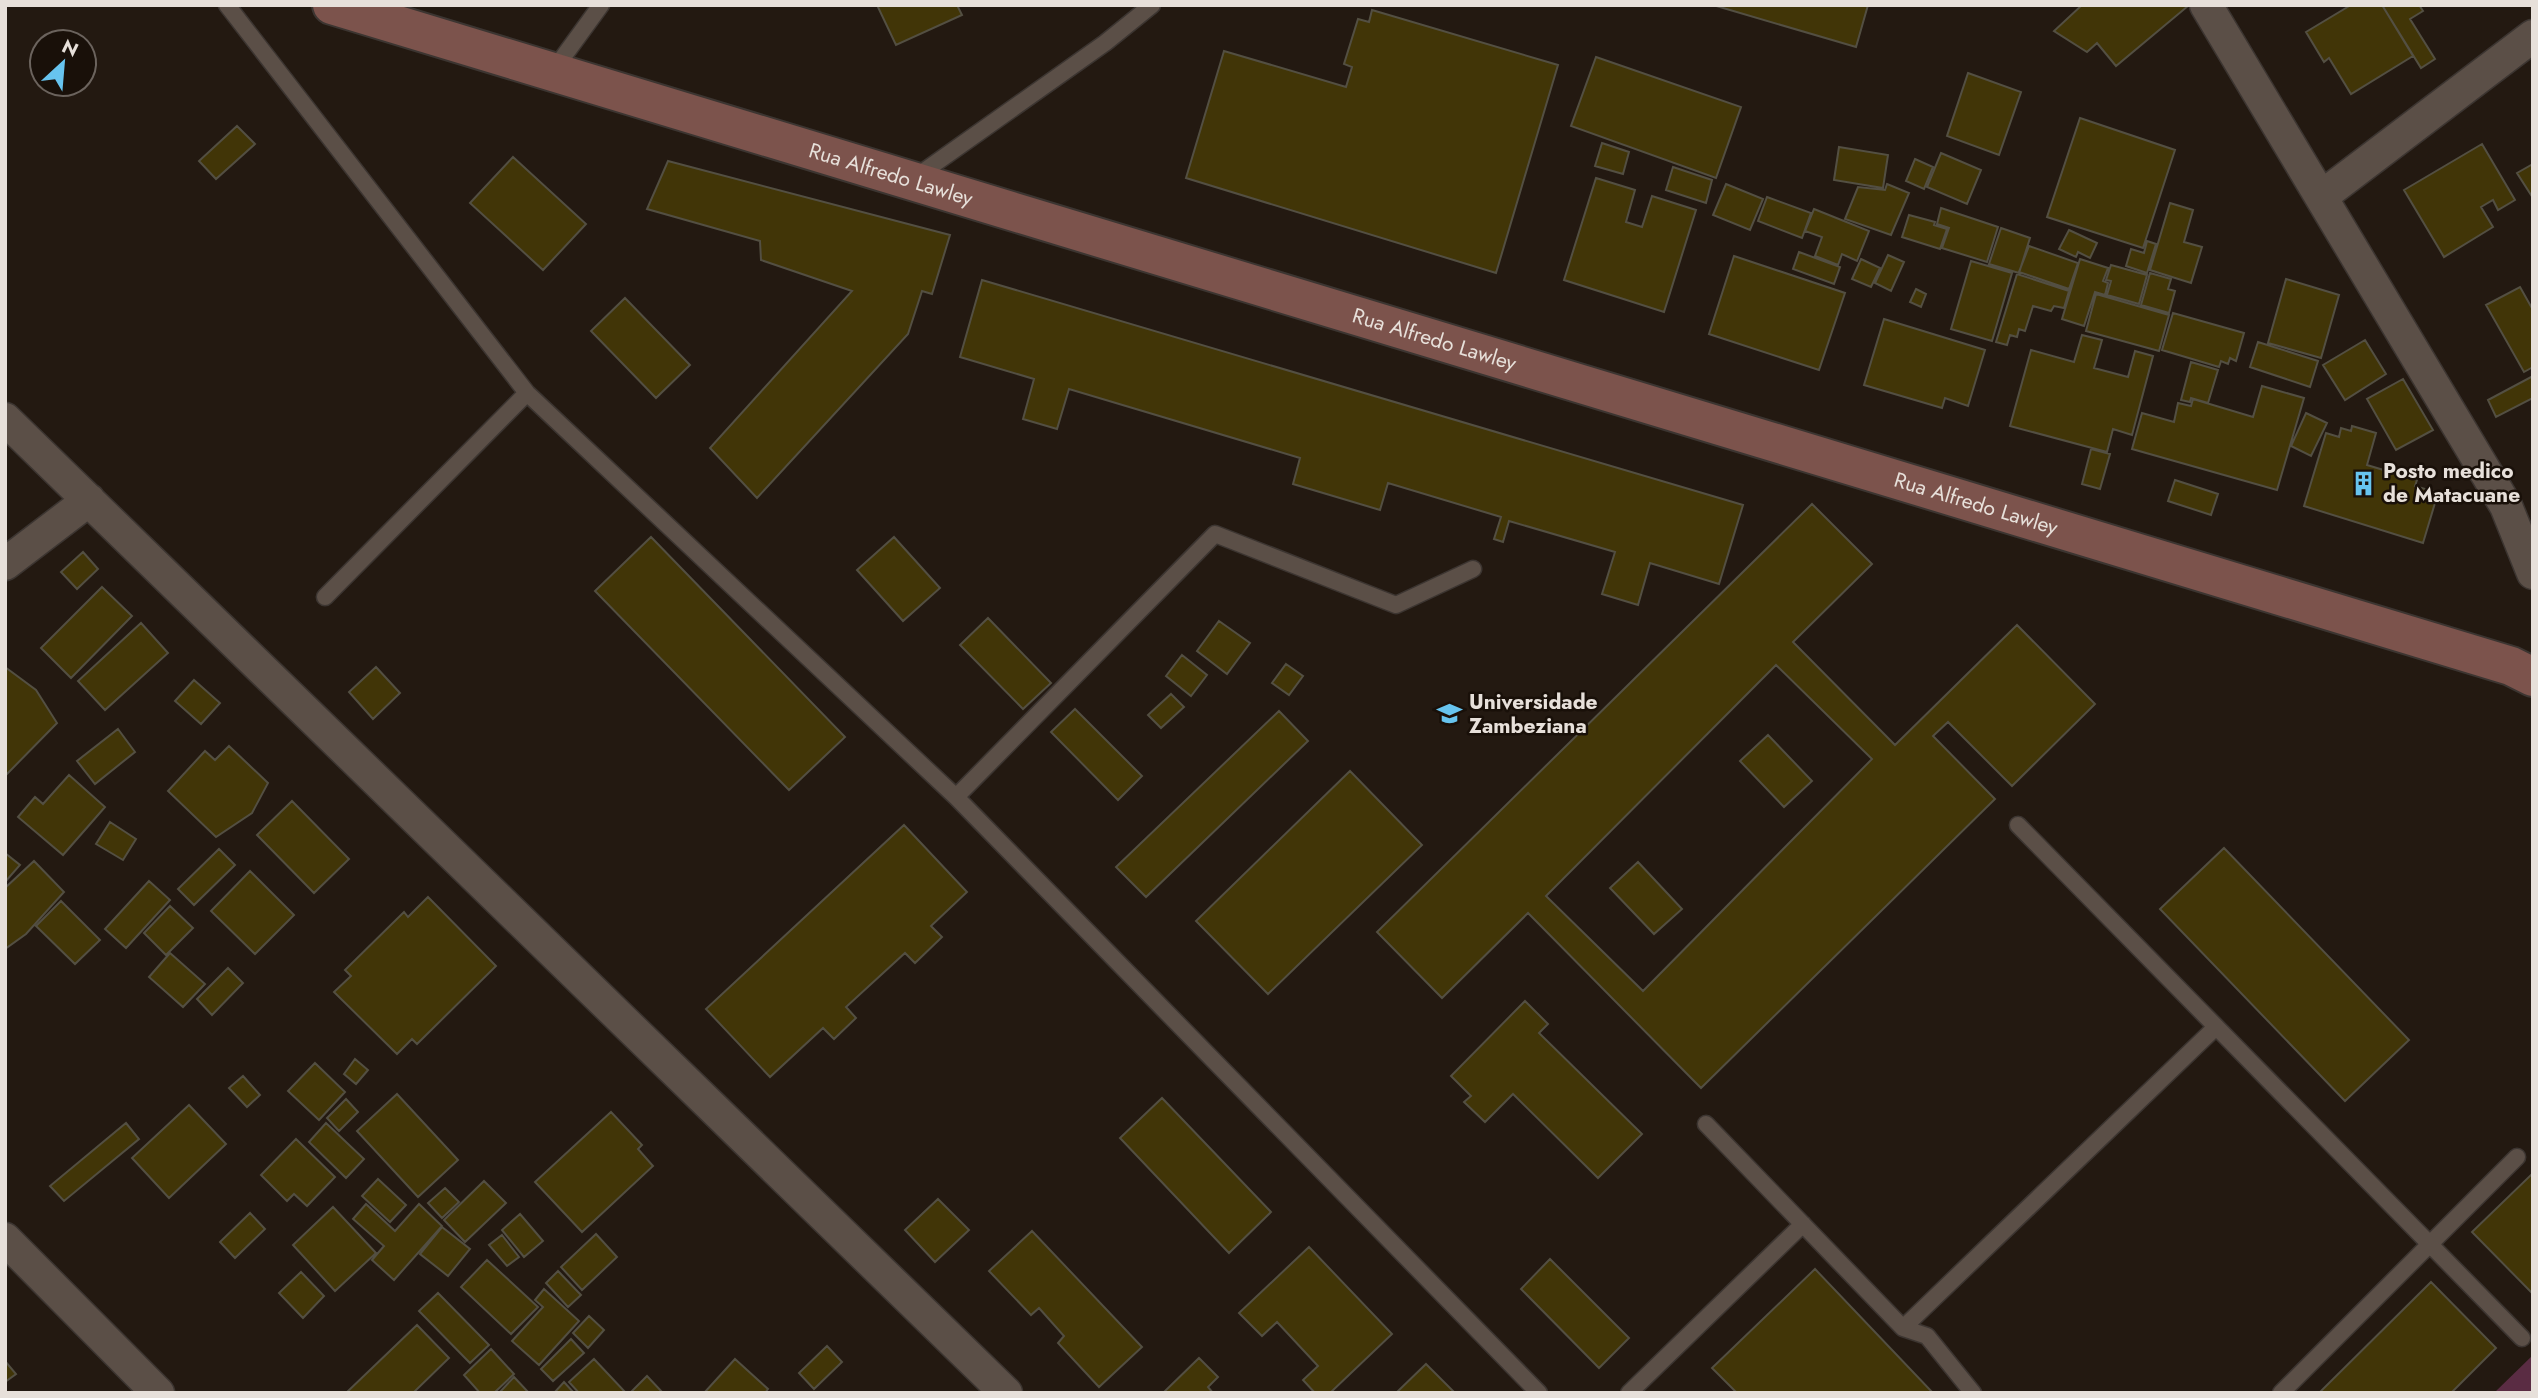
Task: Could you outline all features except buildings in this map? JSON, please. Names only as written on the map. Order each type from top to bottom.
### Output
[{"type":"main road","name":"Rua Alfredo Lawley","points":[[332,5],[2511,666],[2533,677]]},
{"type":"street","points":[[2206,5],[2506,506],[2533,573]]},
{"type":"street","points":[[2321,197],[2533,36]]},
{"type":"street","points":[[5,419],[1006,1393]]},
{"type":"street","points":[[5,565],[89,500]]},
{"type":"street","points":[[5,1239],[158,1393]]},
{"type":"lane","points":[[227,5],[527,393],[956,797],[1539,1393]]},
{"type":"lane","points":[[552,73],[601,5]]},
{"type":"lane","points":[[911,180],[1105,43],[1152,5]]},
{"type":"lane","points":[[325,597],[527,393]]},
{"type":"lane","points":[[956,797],[1215,534],[1396,605],[1472,569]]},
{"type":"lane","points":[[2018,825],[2522,1338]]},
{"type":"lane","points":[[1903,1328],[2216,1027]]},
{"type":"lane","points":[[1706,1124],[1903,1328],[1927,1336],[1973,1393]]},
{"type":"lane","points":[[2281,1393],[2517,1157]]},
{"type":"lane","points":[[1629,1393],[1803,1224]]},
{"type":"shaded area","points":[[2533,1355],[2533,1393],[2494,1393]]},
{"type":"place","name":"Posto medico de Matacuane","points":[[2363,483]]},
{"type":"place","name":"Universidade Zambeziana","points":[[1449,714]]}]
